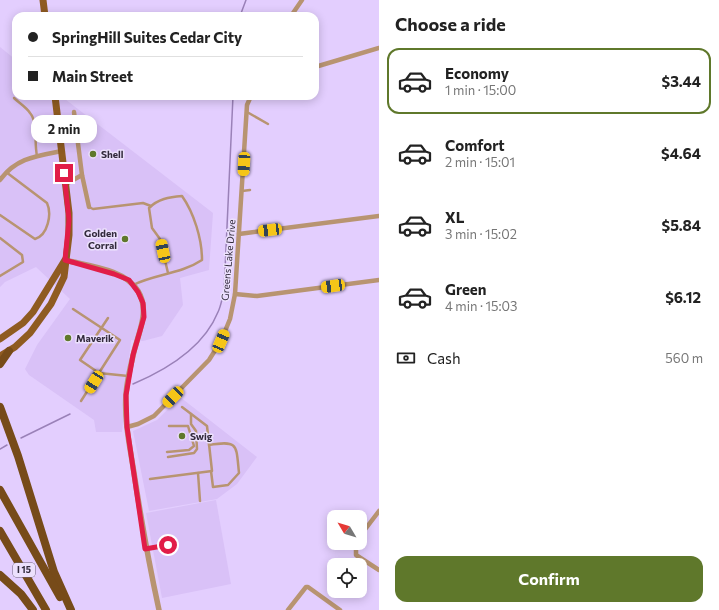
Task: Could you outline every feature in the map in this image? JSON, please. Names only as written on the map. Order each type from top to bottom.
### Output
[{"type":"highway","points":[[0,364],[9,351]]},
{"type":"highway","points":[[0,407],[18,456],[54,572],[71,610]]},
{"type":"highway","name":"I 15","points":[[0,490],[68,610]]},
{"type":"highway","name":"I 15","points":[[0,531],[46,610]]},
{"type":"highway","points":[[0,575],[21,594],[33,610]]},
{"type":"main road","points":[[43,0],[44,12]]},
{"type":"main road","points":[[0,356],[9,351],[30,334],[51,304],[64,277],[69,228],[66,184],[56,100]]},
{"type":"main road","points":[[0,339],[23,323],[33,312],[65,260]]},
{"type":"street","points":[[294,12],[302,0]]},
{"type":"street","points":[[319,66],[379,48]]},
{"type":"street","name":"Greens Lake Drive","points":[[127,427],[138,424],[154,416],[209,360],[221,341],[230,319],[236,294],[247,105],[249,100]]},
{"type":"street","points":[[74,112],[82,175],[90,207]]},
{"type":"street","points":[[0,180],[6,172],[16,164],[37,156],[62,151]]},
{"type":"street","points":[[66,184],[82,175]]},
{"type":"street","points":[[239,234],[379,216]]},
{"type":"street","points":[[65,260],[114,274],[129,280],[138,292],[143,303],[144,317],[133,355],[126,395],[127,427],[145,549],[159,610]]},
{"type":"street","points":[[236,294],[258,296],[379,280]]},
{"type":"street","points":[[367,527],[379,511]]},
{"type":"street","points":[[356,550],[356,554],[379,570]]},
{"type":"street","points":[[288,610],[306,587],[340,610]]},
{"type":"lane","points":[[16,100],[31,113],[36,124],[34,143],[37,156]]},
{"type":"lane","points":[[247,112],[268,124]]},
{"type":"lane","points":[[0,215],[35,239],[41,237],[47,227],[47,203],[6,172]]},
{"type":"lane","points":[[242,191],[250,190]]},
{"type":"lane","points":[[133,285],[147,278],[168,273],[183,269],[202,260],[202,246],[188,204],[182,196],[170,197],[155,202],[149,208],[152,228],[160,239],[168,273]]},
{"type":"lane","points":[[90,207],[93,209],[143,203],[151,206]]},
{"type":"lane","points":[[0,238],[22,255],[23,262],[0,276]]},
{"type":"lane","points":[[73,309],[120,340],[81,401]]},
{"type":"lane","points":[[108,318],[80,360],[99,373],[129,376]]},
{"type":"lane","points":[[182,407],[207,426],[213,487],[228,485],[239,473],[237,450],[232,444],[227,442],[209,445]]},
{"type":"lane","points":[[167,452],[191,448],[194,446],[190,425],[191,413]]},
{"type":"lane","points":[[169,426],[190,425]]},
{"type":"lane","points":[[168,457],[194,453],[198,449],[196,432],[190,425]]},
{"type":"lane","points":[[150,479],[211,472]]},
{"type":"lane","points":[[198,473],[200,501]]},
{"type":"lane","points":[[145,549],[168,545]]},
{"type":"shaded area","points":[[0,47],[12,57],[12,100],[66,100],[213,213],[209,270],[180,278],[183,305],[162,336],[143,341],[131,340],[122,432],[96,432],[94,420],[29,375],[25,369],[37,345],[70,299],[36,267],[5,282],[0,287]]},
{"type":"shaded area","points":[[180,397],[257,457],[237,484],[217,499],[149,511],[133,431],[157,420]]},
{"type":"shaded area","points":[[216,500],[231,584],[162,598],[146,513]]},
{"type":"waterway","points":[[242,12],[246,0]]},
{"type":"waterway","points":[[133,384],[158,372],[183,356],[194,346],[212,325],[220,307],[224,292],[233,100]]},
{"type":"waterway","points":[[21,438],[70,414]]},
{"type":"waterway","points":[[0,449],[7,445]]},
{"type":"place","name":"Shell","points":[[93,154]]},
{"type":"place","name":"Golden Corral","points":[[125,239]]},
{"type":"place","name":"Maverik","points":[[68,338]]},
{"type":"place","name":"Swig","points":[[182,436]]},
{"type":"route","points":[[64,173],[69,207],[68,249],[65,260],[114,274],[129,280],[138,292],[143,303],[144,317],[133,355],[126,395],[127,427],[145,549],[168,545]]}]
